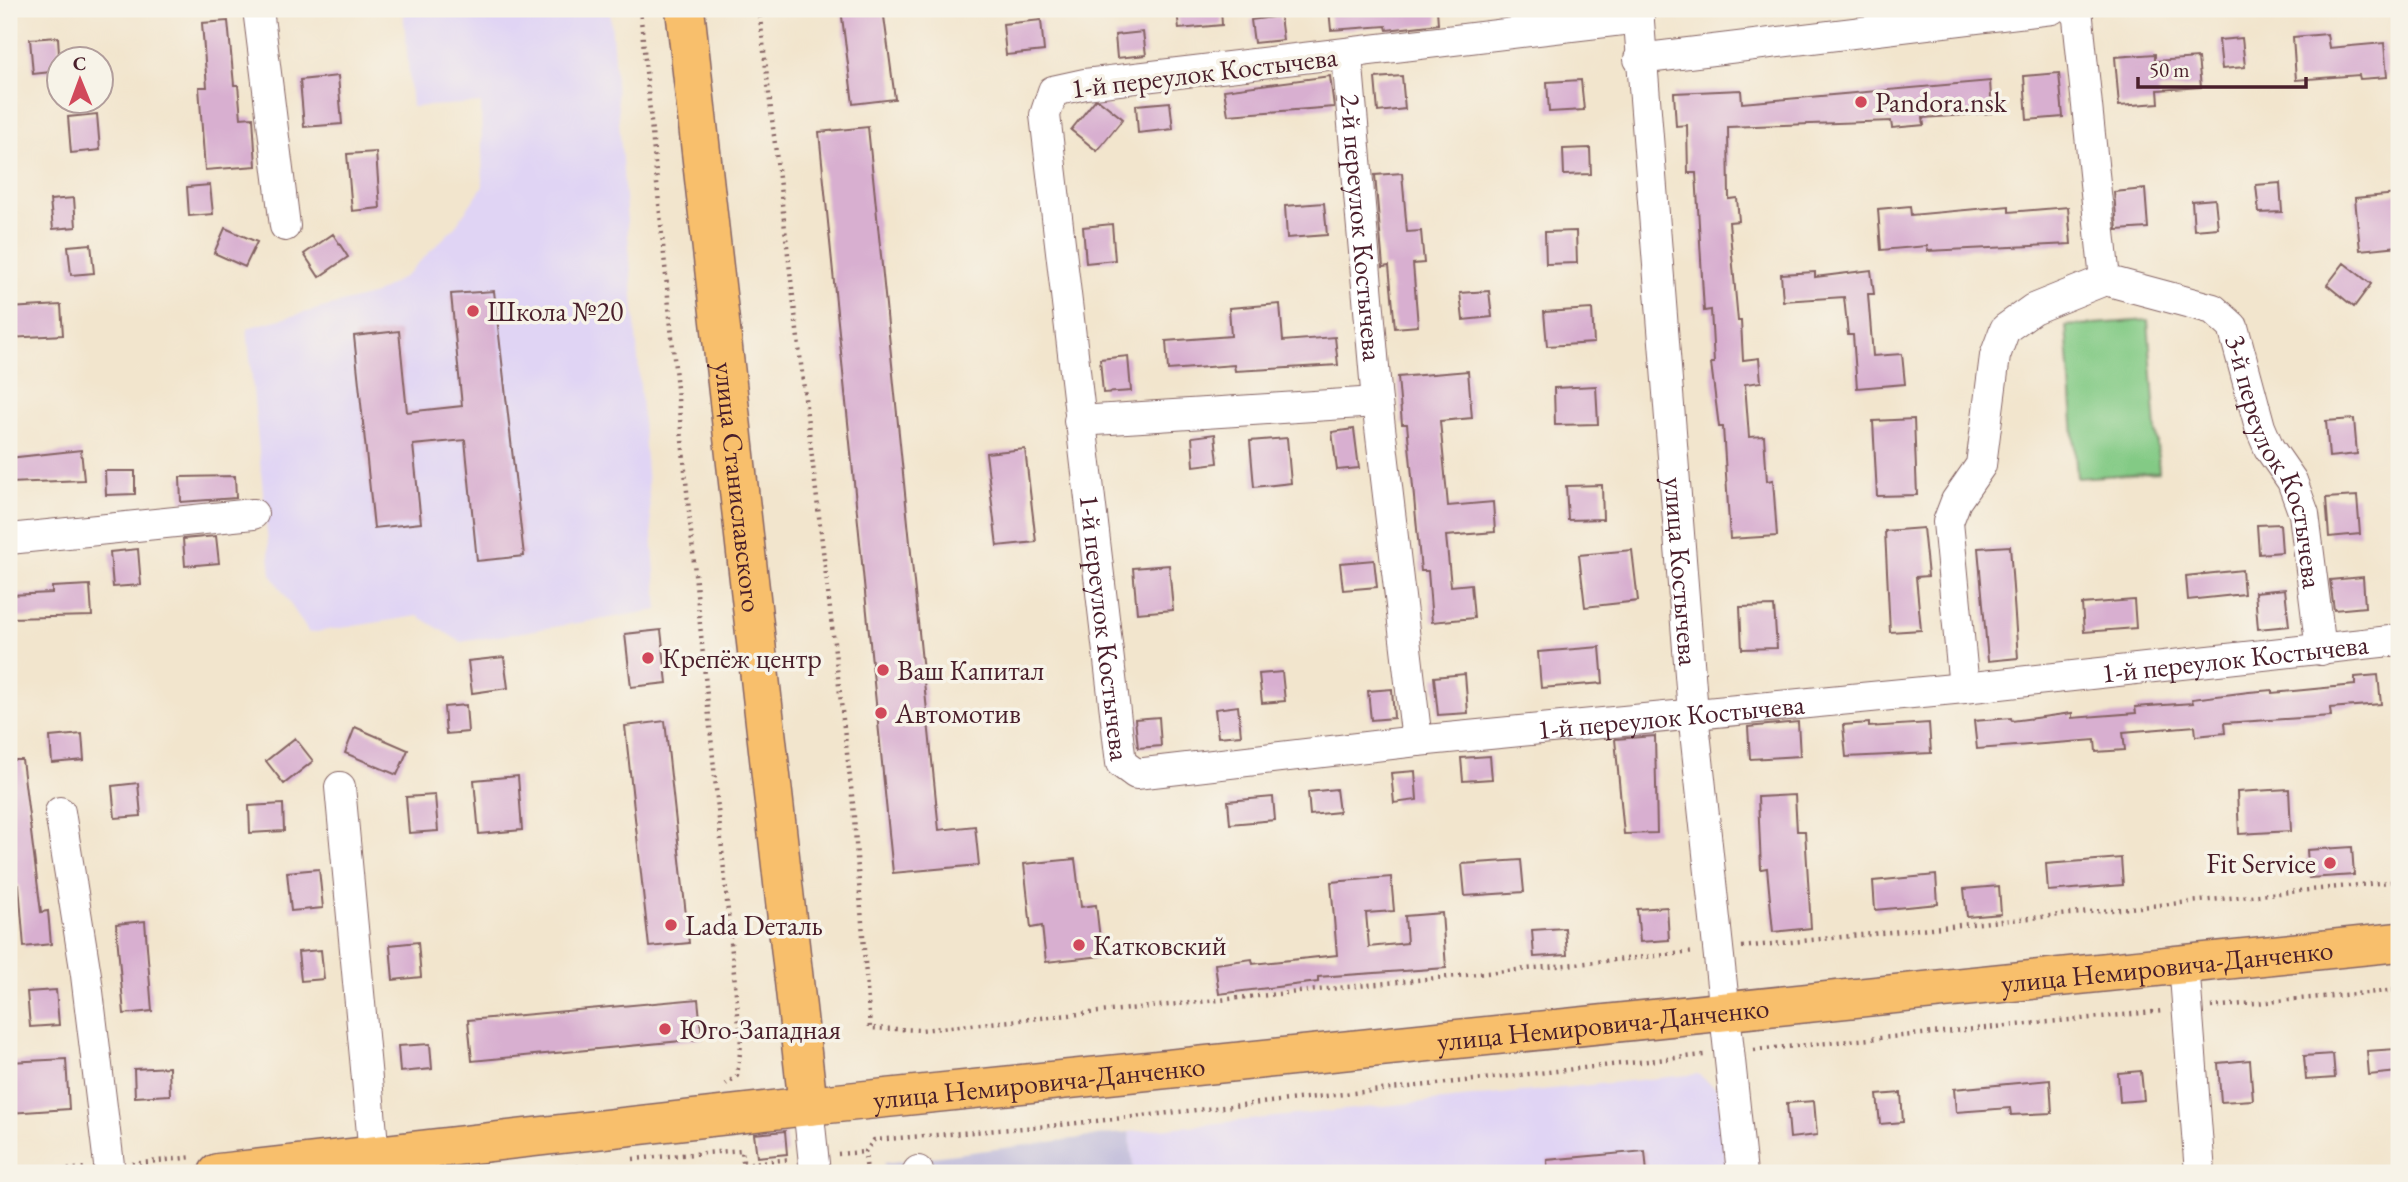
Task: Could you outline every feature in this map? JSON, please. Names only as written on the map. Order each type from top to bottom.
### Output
[{"type":"main road","name":"улица Станиславского","points":[[685,9],[808,1106]]},
{"type":"main road","name":"улица Немировича-Данченко","points":[[218,1173],[808,1106],[2399,942]]},
{"type":"street","points":[[258,9],[285,226]]},
{"type":"street","points":[[1639,59],[2052,9]]},
{"type":"street","points":[[1965,688],[1948,522],[1956,501],[1981,465],[1995,356],[2005,329],[2033,309],[2105,280],[2077,9]]},
{"type":"street","name":"улица Костычева","points":[[1639,13],[1639,59],[1693,713],[1742,1173]]},
{"type":"street","name":"1-й переулок Костычева","points":[[1639,13],[1347,55],[1085,84],[1053,91],[1045,115],[1121,764],[1136,774],[1417,741],[1965,688],[2399,640]]},
{"type":"street","name":"2-й переулок Костычева","points":[[1347,55],[1377,402],[1417,741]]},
{"type":"street","name":"3-й переулок Костычева","points":[[2105,280],[2213,309],[2233,327],[2260,427],[2269,447],[2292,481],[2304,514],[2321,650]]},
{"type":"street","name":"2-й переулок Костычева","points":[[1079,421],[1377,402]]},
{"type":"street","points":[[9,539],[253,514]]},
{"type":"street","points":[[340,787],[374,1155]]},
{"type":"street","points":[[60,812],[86,975],[110,1173]]},
{"type":"street","points":[[2184,963],[2200,1173]]},
{"type":"street","name":"улица Станиславского","points":[[808,1106],[815,1173]]},
{"type":"path","points":[[640,9],[741,1045]]},
{"type":"path","points":[[759,9],[853,804],[870,1028],[921,1030],[2399,881]]},
{"type":"path","points":[[867,1173],[865,1152],[874,1140],[1049,1126],[1730,1052],[2399,990]]},
{"type":"path","points":[[620,1160],[743,1150],[744,1173]]},
{"type":"path","points":[[565,1164],[592,1162]]},
{"type":"path","points":[[575,1173],[579,1163]]},
{"type":"shaded area","name":"Школа №20","points":[[403,9],[610,9],[658,610],[461,642],[418,616],[309,633],[271,574],[247,328],[375,294],[405,276],[454,228],[483,186],[481,103],[412,107]]},
{"type":"shaded area","points":[[1698,1074],[1718,1090],[1727,1173],[1134,1173],[1129,1132]]},
{"type":"shaded area","points":[[1129,1132],[1134,1173],[885,1173],[884,1163]]},
{"type":"green space","points":[[2148,320],[2159,472],[2077,478],[2066,326]]},
{"type":"building","points":[[841,9],[883,9],[895,99],[853,104]]},
{"type":"building","points":[[1177,9],[1221,9],[1222,25],[1179,29]]},
{"type":"building","points":[[1329,9],[1437,9],[1438,24],[1387,30],[1386,26],[1331,30]]},
{"type":"building","points":[[1280,16],[1283,40],[1254,43],[1251,20]]},
{"type":"building","points":[[1041,20],[1044,51],[1006,55],[1003,24]]},
{"type":"building","points":[[228,21],[234,85],[238,85],[241,118],[253,117],[256,166],[205,170],[199,87],[207,87],[202,23]]},
{"type":"building","points":[[1143,32],[1146,55],[1117,58],[1115,35]]},
{"type":"building","points":[[2327,34],[2329,48],[2384,43],[2387,77],[2360,79],[2359,75],[2296,80],[2293,37]]},
{"type":"building","points":[[58,37],[59,46],[46,46],[46,73],[33,74],[30,39]]},
{"type":"building","points":[[2242,38],[2245,67],[2222,69],[2219,40]]},
{"type":"building","points":[[2155,54],[2155,61],[2198,58],[2201,87],[2158,90],[2159,103],[2119,106],[2115,57]]},
{"type":"building","points":[[2059,73],[2063,117],[2027,120],[2024,76]]},
{"type":"building","points":[[338,76],[342,124],[304,127],[300,80]]},
{"type":"building","points":[[1330,76],[1334,107],[1228,115],[1224,90]]},
{"type":"building","points":[[1402,76],[1405,109],[1378,112],[1375,78]]},
{"type":"building","points":[[1581,80],[1584,110],[1549,112],[1547,82]]},
{"type":"building","points":[[1990,81],[1992,113],[1923,118],[1924,125],[1892,128],[1891,121],[1728,127],[1729,199],[1737,198],[1739,221],[1729,222],[1743,360],[1759,358],[1761,382],[1745,384],[1749,437],[1764,436],[1767,481],[1773,480],[1777,536],[1730,539],[1723,427],[1719,427],[1711,363],[1714,363],[1711,310],[1704,311],[1696,173],[1688,173],[1687,125],[1676,126],[1674,93],[1741,90],[1742,103]]},
{"type":"building","points":[[1095,100],[1099,100],[1123,119],[1097,151],[1071,130]]},
{"type":"building","points":[[1170,102],[1173,129],[1138,133],[1136,105]]},
{"type":"building","points":[[97,116],[100,150],[71,153],[68,117]]},
{"type":"building","points":[[868,127],[939,830],[975,826],[979,865],[893,873],[819,132]]},
{"type":"building","points":[[1590,148],[1591,174],[1564,175],[1563,149]]},
{"type":"building","points":[[376,152],[380,208],[352,211],[347,154]]},
{"type":"building","points":[[1402,173],[1407,232],[1421,231],[1424,263],[1413,264],[1418,326],[1395,328],[1389,266],[1383,267],[1375,175]]},
{"type":"building","points":[[2280,183],[2282,212],[2259,213],[2256,185]]},
{"type":"building","points":[[210,185],[213,214],[189,216],[187,187]]},
{"type":"building","points":[[2145,189],[2148,228],[2117,230],[2114,192]]},
{"type":"building","points":[[2397,194],[2399,246],[2360,250],[2355,198]]},
{"type":"building","points":[[74,198],[76,227],[53,229],[50,200]]},
{"type":"building","points":[[2215,199],[2218,228],[2194,230],[2192,201]]},
{"type":"building","points":[[1324,203],[1327,235],[1287,238],[1285,206]]},
{"type":"building","points":[[1910,206],[1911,215],[2009,206],[2009,212],[2068,207],[2071,244],[1928,251],[1927,246],[1881,250],[1878,209]]},
{"type":"building","points":[[1112,224],[1115,260],[1086,263],[1083,227]]},
{"type":"building","points":[[225,228],[257,242],[245,267],[214,253]]},
{"type":"building","points":[[1576,231],[1577,263],[1546,264],[1545,232]]},
{"type":"building","points":[[333,234],[348,257],[319,277],[304,254]]},
{"type":"building","points":[[91,244],[94,273],[71,275],[68,246]]},
{"type":"building","points":[[2344,263],[2371,284],[2354,307],[2327,285]]},
{"type":"building","points":[[1871,270],[1874,294],[1868,294],[1873,356],[1902,354],[1905,384],[1857,388],[1853,335],[1848,335],[1844,297],[1783,301],[1781,274],[1815,272],[1815,277]]},
{"type":"building","points":[[494,291],[524,556],[477,561],[465,440],[413,445],[421,523],[374,528],[354,336],[399,331],[407,412],[462,406],[451,294]]},
{"type":"building","points":[[1489,291],[1492,317],[1463,320],[1460,293]]},
{"type":"building","points":[[1280,304],[1283,341],[1335,337],[1338,365],[1235,371],[1234,365],[1168,370],[1166,341],[1231,336],[1229,308]]},
{"type":"building","points":[[61,305],[63,335],[9,338],[9,308]]},
{"type":"building","points":[[1592,309],[1594,343],[1547,346],[1544,312]]},
{"type":"building","points":[[1128,356],[1131,391],[1103,393],[1100,359]]},
{"type":"building","points":[[1468,371],[1472,418],[1440,421],[1448,506],[1493,502],[1495,532],[1446,536],[1451,586],[1471,584],[1474,618],[1432,622],[1428,571],[1421,571],[1407,424],[1402,424],[1398,377]]},
{"type":"building","points":[[1596,386],[1598,424],[1555,425],[1554,388]]},
{"type":"building","points":[[1914,419],[1917,495],[1877,496],[1873,421]]},
{"type":"building","points":[[2354,419],[2357,454],[2329,457],[2326,421]]},
{"type":"building","points":[[1354,429],[1359,468],[1337,470],[1332,432]]},
{"type":"building","points":[[1215,434],[1218,463],[1194,466],[1192,437]]},
{"type":"building","points":[[1287,438],[1291,483],[1254,487],[1250,441]]},
{"type":"building","points":[[1025,449],[1036,542],[997,546],[986,453]]},
{"type":"building","points":[[81,450],[84,480],[9,483],[9,458]]},
{"type":"building","points":[[105,471],[135,471],[135,494],[106,495]]},
{"type":"building","points":[[235,476],[236,498],[181,502],[180,477]]},
{"type":"building","points":[[1602,485],[1603,519],[1568,520],[1566,486]]},
{"type":"building","points":[[2357,496],[2360,534],[2329,537],[2326,498]]},
{"type":"building","points":[[2280,524],[2282,552],[2259,554],[2257,525]]},
{"type":"building","points":[[1923,528],[1928,576],[1916,577],[1921,630],[1890,632],[1885,531]]},
{"type":"building","points":[[216,536],[219,563],[185,566],[183,539]]},
{"type":"building","points":[[2010,546],[2018,658],[1988,661],[1978,548]]},
{"type":"building","points":[[138,549],[141,585],[113,587],[110,552]]},
{"type":"building","points":[[1632,550],[1638,601],[1585,607],[1579,555]]},
{"type":"building","points":[[1374,560],[1377,587],[1343,590],[1340,563]]},
{"type":"building","points":[[1169,565],[1173,610],[1137,613],[1133,568]]},
{"type":"building","points":[[2242,570],[2244,594],[2188,600],[2186,576]]},
{"type":"building","points":[[2363,577],[2365,607],[2334,610],[2330,580]]},
{"type":"building","points":[[90,585],[92,616],[9,618],[9,595],[52,593],[52,587]]},
{"type":"building","points":[[2285,589],[2289,626],[2258,629],[2255,592]]},
{"type":"building","points":[[2134,600],[2136,628],[2084,632],[2082,604]]},
{"type":"building","points":[[1774,606],[1777,648],[1742,649],[1740,607]]},
{"type":"building","points":[[661,630],[667,683],[631,687],[625,634]]},
{"type":"building","points":[[1600,647],[1603,683],[1541,688],[1538,652]]},
{"type":"building","points":[[504,657],[508,688],[472,693],[468,661]]},
{"type":"building","points":[[1282,672],[1285,701],[1262,703],[1259,674]]},
{"type":"building","points":[[1465,674],[1468,713],[1438,715],[1434,677]]},
{"type":"building","points":[[2378,675],[2381,704],[2330,708],[2331,716],[2224,723],[2225,733],[2196,736],[2195,726],[2123,732],[2125,750],[2096,752],[2095,740],[1977,749],[1974,721],[2011,718],[2012,721],[2072,713],[2072,718],[2136,713],[2135,707],[2193,703],[2192,699],[2272,690],[2272,693],[2355,685],[2355,677]]},
{"type":"building","points":[[1392,689],[1394,718],[1371,720],[1368,691]]},
{"type":"building","points":[[466,705],[468,732],[446,734],[444,707]]},
{"type":"building","points":[[1238,706],[1241,735],[1218,737],[1215,709]]},
{"type":"building","points":[[1159,717],[1161,746],[1138,748],[1135,719]]},
{"type":"building","points":[[665,721],[689,943],[649,947],[625,726]]},
{"type":"building","points":[[1798,722],[1800,756],[1750,759],[1748,727]]},
{"type":"building","points":[[1869,723],[1869,727],[1929,723],[1931,753],[1846,757],[1843,725]]},
{"type":"building","points":[[355,727],[408,750],[397,775],[345,753]]},
{"type":"building","points":[[82,734],[84,760],[52,763],[50,737]]},
{"type":"building","points":[[1655,736],[1657,833],[1624,834],[1615,739]]},
{"type":"building","points":[[295,738],[313,761],[284,784],[266,761]]},
{"type":"building","points":[[1490,756],[1492,779],[1463,781],[1461,758]]},
{"type":"building","points":[[9,760],[22,760],[41,912],[48,911],[51,944],[24,947],[19,885],[9,886]]},
{"type":"building","points":[[1415,771],[1417,800],[1394,803],[1391,773]]},
{"type":"building","points":[[518,776],[522,830],[479,834],[474,780]]},
{"type":"building","points":[[138,783],[141,816],[115,818],[112,786]]},
{"type":"building","points":[[1336,789],[1339,812],[1310,815],[1308,792]]},
{"type":"building","points":[[2289,789],[2291,831],[2239,834],[2237,792]]},
{"type":"building","points":[[435,795],[438,831],[409,833],[406,797]]},
{"type":"building","points":[[1795,795],[1797,831],[1805,831],[1811,928],[1773,932],[1767,868],[1761,869],[1758,797]]},
{"type":"building","points":[[1273,797],[1275,820],[1230,824],[1228,801]]},
{"type":"building","points":[[283,804],[284,831],[250,833],[249,806]]},
{"type":"building","name":"Fit Service","points":[[2352,847],[2354,875],[2309,878],[2307,850]]},
{"type":"building","points":[[2121,858],[2123,885],[2048,891],[2046,864]]},
{"type":"building","points":[[1075,859],[1081,907],[1096,905],[1102,956],[1046,962],[1042,926],[1031,928],[1024,864]]},
{"type":"building","points":[[1521,860],[1524,892],[1465,896],[1462,864]]},
{"type":"building","points":[[319,869],[323,908],[291,911],[287,872]]},
{"type":"building","points":[[1936,875],[1938,904],[1875,910],[1873,881]]},
{"type":"building","points":[[1391,877],[1394,911],[1366,913],[1369,947],[1407,943],[1405,916],[1442,913],[1446,968],[1318,977],[1318,982],[1219,994],[1215,964],[1252,959],[1253,964],[1337,955],[1331,882]]},
{"type":"building","points":[[1999,886],[2001,914],[1967,917],[1964,889]]},
{"type":"building","points":[[1667,907],[1669,940],[1640,942],[1637,909]]},
{"type":"building","points":[[145,921],[152,1011],[124,1014],[116,924]]},
{"type":"building","points":[[1565,928],[1567,955],[1534,957],[1532,930]]},
{"type":"building","points":[[418,942],[421,977],[393,980],[390,945]]},
{"type":"building","points":[[321,950],[324,979],[301,981],[298,952]]},
{"type":"building","points":[[56,990],[59,1025],[30,1027],[27,992]]},
{"type":"building","points":[[698,999],[702,1039],[472,1061],[468,1020]]},
{"type":"building","points":[[430,1044],[432,1069],[400,1072],[398,1046]]},
{"type":"building","points":[[2396,1049],[2398,1072],[2369,1075],[2367,1051]]},
{"type":"building","points":[[2333,1054],[2335,1078],[2306,1080],[2304,1056]]},
{"type":"building","points":[[66,1059],[69,1109],[9,1113],[9,1062]]},
{"type":"building","points":[[2250,1060],[2253,1100],[2221,1102],[2218,1063]]},
{"type":"building","points":[[169,1067],[170,1095],[135,1097],[134,1069]]},
{"type":"building","points":[[2141,1071],[2144,1100],[2120,1102],[2118,1073]]},
{"type":"building","points":[[2050,1080],[2052,1113],[2011,1115],[2010,1108],[1956,1112],[1954,1089]]},
{"type":"building","points":[[1901,1093],[1903,1122],[1880,1124],[1877,1095]]},
{"type":"building","points":[[1814,1101],[1817,1135],[1790,1138],[1787,1103]]},
{"type":"building","points":[[785,1131],[787,1154],[757,1157],[754,1134]]},
{"type":"building","points":[[1645,1151],[1647,1173],[1548,1173],[1547,1160]]},
{"type":"place","name":"Pandora.nsk","points":[[1861,102]]},
{"type":"place","name":"Школа №20","points":[[473,311]]},
{"type":"place","name":"Крепёж центр","points":[[648,658]]},
{"type":"place","name":"Ваш Капитал","points":[[883,670]]},
{"type":"place","name":"Автомотив","points":[[881,713]]},
{"type":"place","name":"Fit Service","points":[[2330,863]]},
{"type":"place","name":"Lada Dеталь","points":[[671,925]]},
{"type":"place","name":"Катковский","points":[[1079,945]]},
{"type":"place","name":"Юго-Западная","points":[[665,1029]]}]
